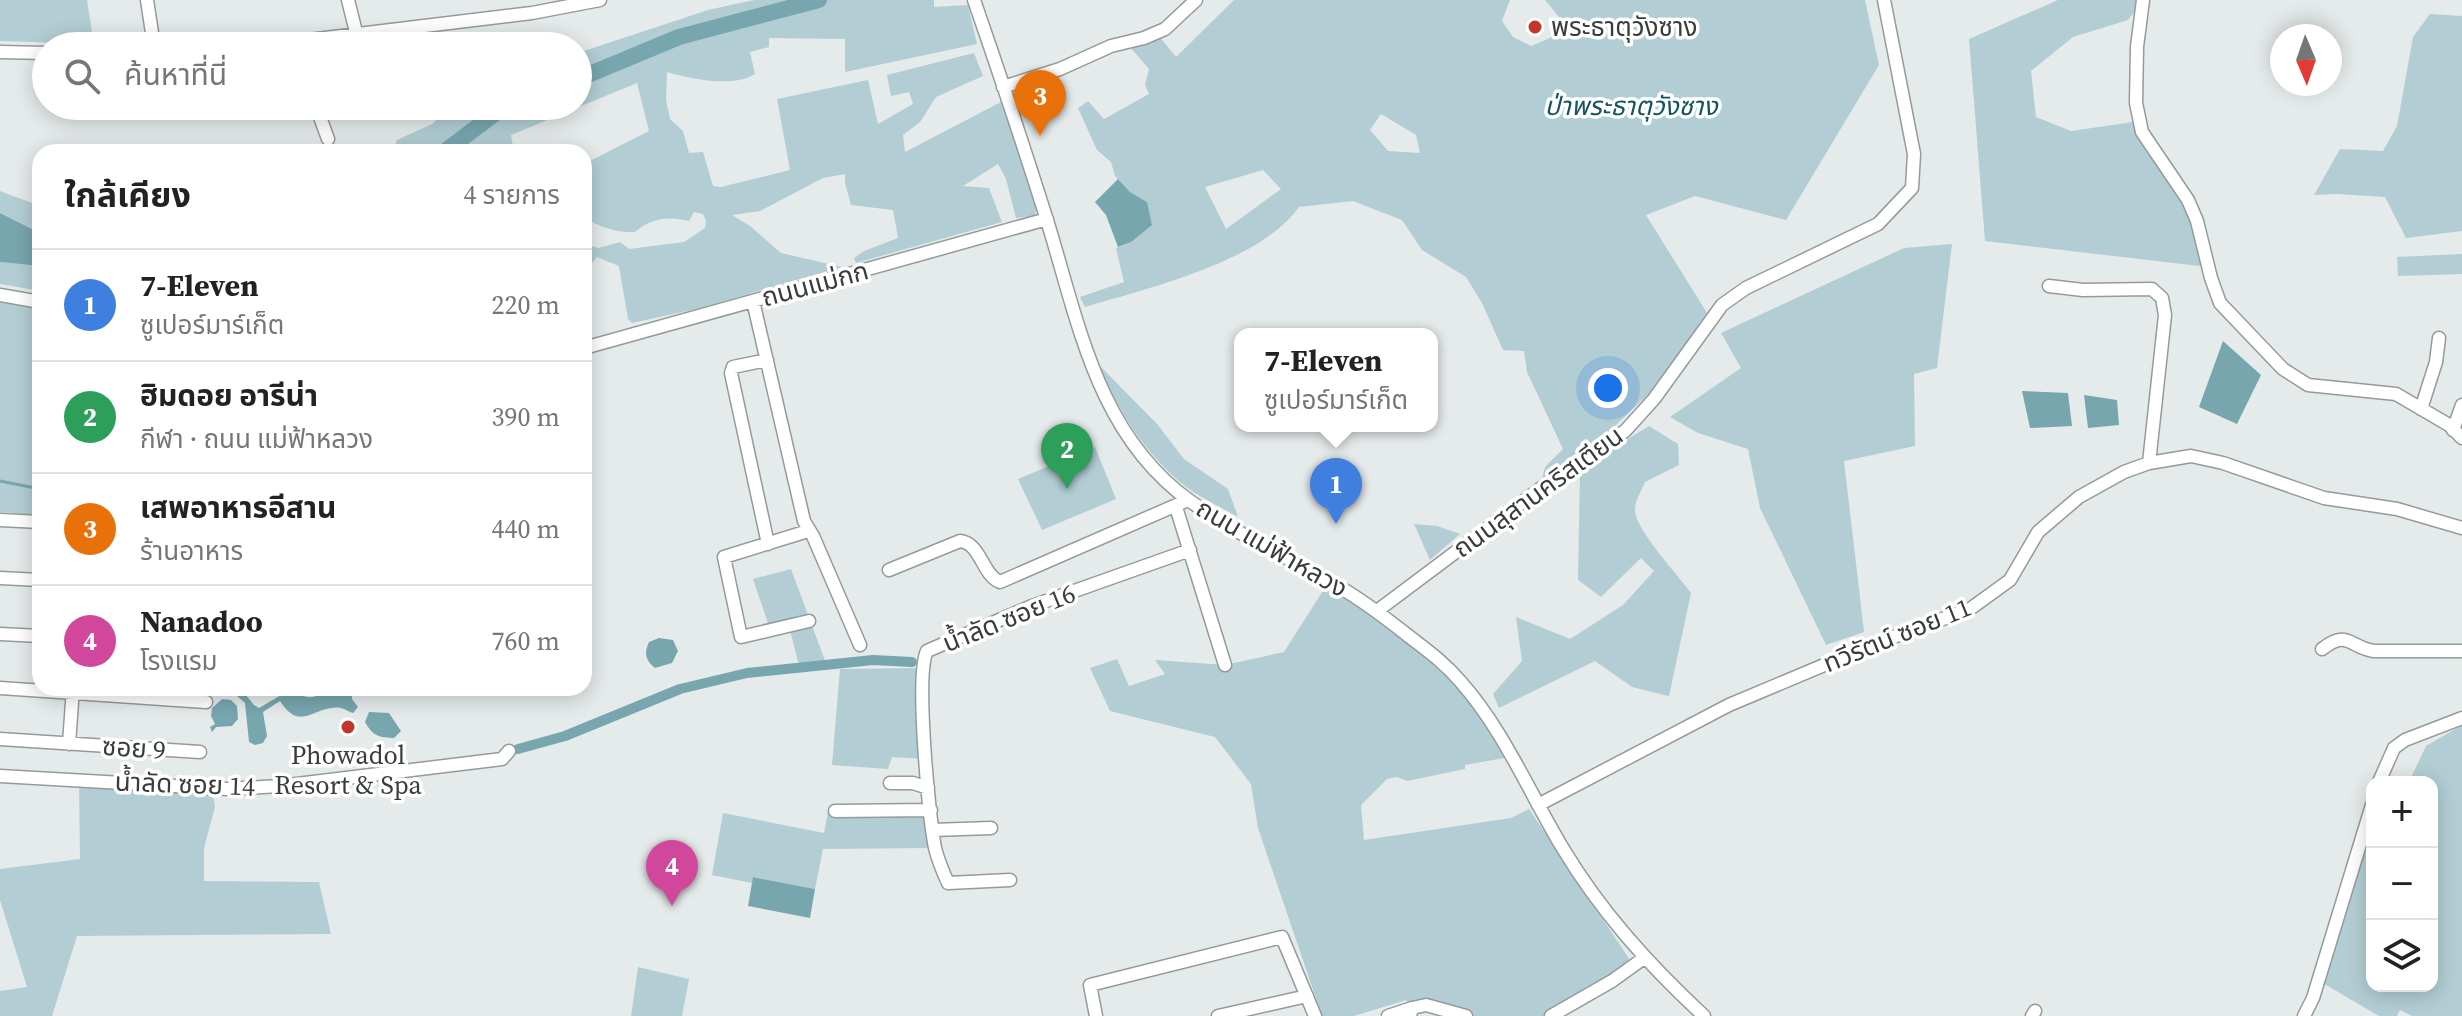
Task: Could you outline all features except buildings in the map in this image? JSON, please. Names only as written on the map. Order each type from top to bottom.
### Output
[{"type":"street","points":[[147,0],[152,32]]},
{"type":"street","points":[[348,0],[356,32]]},
{"type":"street","points":[[528,0],[532,13]]},
{"type":"street","points":[[387,32],[532,13],[600,0]]},
{"type":"street","name":"ถนน แม่ฟ้าหลวง","points":[[974,0],[1047,219],[1080,336],[1104,396],[1129,437],[1182,504],[1222,522],[1377,611],[1431,653],[1461,682],[1489,720],[1588,889],[1644,958],[1704,1016]]},
{"type":"street","points":[[1003,87],[1165,29],[1196,0]]},
{"type":"street","name":"ถนนสุสานคริสเตียน","points":[[1377,611],[1549,482],[1625,431],[1654,399],[1722,305],[1746,288],[1878,224],[1912,188],[1914,154],[1884,0]]},
{"type":"street","points":[[2143,0],[2137,47],[2136,103],[2142,132],[2188,200],[2220,303],[2283,369],[2308,385],[2396,394],[2458,434],[2462,405]]},
{"type":"street","points":[[0,52],[32,53]]},
{"type":"street","points":[[321,120],[328,139]]},
{"type":"street","name":"ถนนแม่กก","points":[[592,346],[1047,219]]},
{"type":"street","points":[[2049,286],[2083,290],[2152,289],[2162,298],[2165,315],[2149,463]]},
{"type":"street","points":[[0,295],[32,301]]},
{"type":"street","points":[[753,301],[808,531],[813,536],[860,645]]},
{"type":"street","points":[[2421,409],[2436,362],[2439,338]]},
{"type":"street","points":[[767,360],[733,367],[731,373],[768,544]]},
{"type":"street","name":"ทวีรัตน์ ซอย 11","points":[[1538,805],[1729,705],[1874,644],[1970,609],[2010,580],[2038,532],[2079,497],[2124,472],[2149,463],[2191,456],[2223,463],[2324,498],[2397,509],[2462,528]]},
{"type":"street","points":[[889,570],[960,541],[971,545],[993,579],[1000,582],[1182,504],[1190,550],[1225,665]]},
{"type":"street","points":[[0,520],[32,522]]},
{"type":"street","points":[[808,531],[724,557],[741,637],[809,621]]},
{"type":"street","name":"น้ำลัด ซอย 16","points":[[1010,880],[948,883],[935,849],[928,788],[923,668],[927,651],[1032,606],[1190,550]]},
{"type":"street","points":[[0,578],[32,580]]},
{"type":"street","points":[[0,634],[32,636]]},
{"type":"street","points":[[2322,649],[2338,639],[2347,638],[2364,649],[2374,651],[2462,651]]},
{"type":"street","points":[[0,688],[32,689]]},
{"type":"street","points":[[69,744],[73,696]]},
{"type":"street","points":[[140,696],[206,702]]},
{"type":"street","points":[[2382,776],[2394,748],[2405,740],[2462,718]]},
{"type":"street","name":"ซอย 9","points":[[0,739],[200,752]]},
{"type":"street","name":"น้ำลัด ซอย 14","points":[[0,776],[212,789],[280,786],[502,759],[509,751]]},
{"type":"street","points":[[890,783],[917,783],[928,788]]},
{"type":"street","points":[[835,811],[931,810]]},
{"type":"street","points":[[2304,1016],[2313,998],[2366,825]]},
{"type":"street","points":[[933,830],[991,828]]},
{"type":"street","points":[[1096,1016],[1090,985],[1282,937],[1315,1016]]},
{"type":"street","points":[[1551,1016],[1612,981],[1644,958]]},
{"type":"street","points":[[1218,1016],[1307,996]]},
{"type":"street","points":[[1388,1016],[1411,1012],[1426,1005],[1466,1016]]},
{"type":"green space","points":[[0,0],[87,0],[92,32],[32,32],[32,42],[0,41]]},
{"type":"green space","points":[[754,0],[934,0],[934,7],[968,5],[977,44],[845,72],[845,39],[769,38],[769,47],[750,52],[755,74],[746,78],[712,81],[667,72],[666,100],[670,119],[683,131],[689,153],[703,152],[713,186],[721,187],[790,170],[777,99],[868,80],[878,124],[913,104],[909,92],[891,96],[887,75],[974,53],[983,76],[936,97],[920,122],[903,135],[905,152],[1001,102],[1037,203],[1035,216],[1016,218],[1006,179],[998,164],[963,186],[989,188],[1002,222],[856,263],[854,258],[864,251],[898,238],[893,210],[851,205],[845,174],[823,178],[760,211],[732,215],[781,253],[842,267],[696,309],[632,323],[628,319],[619,266],[597,257],[592,263],[592,246],[599,248],[620,242],[629,249],[684,242],[705,228],[706,221],[703,214],[694,212],[689,221],[660,219],[635,232],[609,229],[592,222],[592,160],[649,131],[637,83],[592,102],[592,48],[708,10]]},
{"type":"green space","name":"ป่าพระธาตุวังซาง","points":[[1234,0],[1510,0],[1502,21],[1513,37],[1531,46],[1550,38],[1559,17],[1545,0],[1865,0],[1879,65],[1786,220],[1695,196],[1646,215],[1707,313],[1658,385],[1599,441],[1542,479],[1545,467],[1563,449],[1527,372],[1524,351],[1503,350],[1482,303],[1466,277],[1422,250],[1402,220],[1353,201],[1299,207],[1281,226],[1231,258],[1170,282],[1085,307],[1080,297],[1124,282],[1116,248],[1131,242],[1147,202],[1130,192],[1115,176],[1111,162],[1097,150],[1078,108],[1088,101],[1104,119],[1149,94],[1145,85],[1149,69],[1129,46],[1159,36],[1176,57]],"holes":[[[1381,114],[1416,135],[1420,153],[1388,151],[1370,130]],[[1263,170],[1281,189],[1226,229],[1205,187]]]},
{"type":"green space","points":[[2058,0],[2144,0],[2128,20],[2073,37],[2031,71],[2036,117],[2071,131],[2140,121],[2185,195],[2208,267],[1985,241],[1969,39]]},
{"type":"green space","points":[[2430,14],[2462,16],[2462,231],[2406,238],[2385,197],[2314,195],[2340,149],[2383,151],[2397,126],[2413,37]]},
{"type":"green space","points":[[436,120],[547,120],[511,135],[513,144],[395,144],[397,140]]},
{"type":"green space","points":[[0,191],[32,203],[32,229],[0,213]]},
{"type":"green space","points":[[1952,244],[1937,368],[1914,374],[1915,446],[1844,461],[1864,632],[1826,645],[1760,508],[1748,449],[1698,433],[1670,417],[1741,368],[1721,333],[1904,248]]},
{"type":"green space","points":[[2462,254],[2462,274],[2398,276],[2397,257]]},
{"type":"green space","points":[[0,262],[32,265],[32,290],[0,284]]},
{"type":"green space","points":[[0,300],[32,306],[32,514],[0,512]]},
{"type":"green space","points":[[1099,365],[1157,424],[1184,459],[1228,489],[1238,517],[1195,493],[1151,453],[1126,419]]},
{"type":"green space","points":[[1649,426],[1678,444],[1679,465],[1645,482],[1637,500],[1637,519],[1650,541],[1691,593],[1669,696],[1632,687],[1595,661],[1499,708],[1493,694],[1522,661],[1516,617],[1570,639],[1623,605],[1654,571],[1641,558],[1601,597],[1578,580],[1580,469]]},
{"type":"green space","points":[[1095,447],[1116,499],[1042,530],[1018,479]]},
{"type":"green space","points":[[1414,524],[1437,526],[1460,534],[1430,560]]},
{"type":"green space","points":[[791,569],[827,666],[800,669],[788,623],[769,626],[753,579]]},
{"type":"green space","points":[[1326,586],[1404,638],[1457,684],[1510,757],[1465,765],[1465,769],[1407,781],[1397,777],[1387,779],[1361,805],[1364,840],[1511,818],[1529,809],[1630,960],[1612,981],[1551,1016],[1466,1016],[1412,1008],[1406,1000],[1354,1016],[1322,1016],[1258,828],[1251,784],[1215,737],[1110,711],[1090,668],[1117,659],[1129,686],[1165,674],[1155,660],[1225,665],[1284,652]]},
{"type":"green space","points":[[923,668],[925,759],[892,757],[888,769],[832,765],[840,669]]},
{"type":"green space","points":[[2462,725],[2462,1016],[2412,1016],[2400,1010],[2397,1016],[2379,1016],[2321,982],[2366,842],[2366,992],[2438,992],[2438,776],[2412,776],[2426,746]]},
{"type":"green space","points":[[79,781],[212,789],[215,807],[204,848],[204,881],[319,882],[331,934],[77,936],[52,1016],[0,1016],[0,991],[27,987],[0,900],[0,869],[80,859]]},
{"type":"green space","points":[[829,807],[873,812],[927,810],[930,848],[823,849],[815,889],[754,877],[752,883],[712,875],[723,813],[824,833]]},
{"type":"green space","points":[[638,967],[689,979],[682,1016],[631,1016]]},
{"type":"shaded area","points":[[1118,179],[1130,192],[1147,202],[1152,225],[1131,242],[1118,247],[1106,215],[1095,202]]},
{"type":"shaded area","points":[[0,213],[32,229],[32,265],[0,262]]},
{"type":"shaded area","points":[[2223,341],[2261,375],[2237,424],[2199,407]]},
{"type":"shaded area","points":[[2022,391],[2068,393],[2072,426],[2030,428]]},
{"type":"shaded area","points":[[2084,395],[2117,400],[2119,425],[2088,428]]},
{"type":"shaded area","points":[[659,638],[673,640],[678,651],[672,663],[655,668],[647,659],[646,650],[649,642]]},
{"type":"shaded area","points":[[237,696],[247,696],[259,708],[279,696],[352,696],[358,707],[353,713],[332,708],[302,717],[288,711],[280,701],[263,712],[267,736],[263,743],[255,745],[249,742],[245,703]]},
{"type":"shaded area","points":[[222,699],[231,700],[237,706],[238,719],[232,726],[216,727],[212,732],[210,727],[215,724],[211,716],[212,708]]},
{"type":"shaded area","points":[[369,712],[389,713],[401,731],[394,738],[376,735],[365,722]]},
{"type":"shaded area","points":[[753,877],[815,889],[810,918],[748,906]]},
{"type":"waterway","points":[[592,73],[679,37],[819,0]]},
{"type":"waterway","points":[[455,144],[486,120]]},
{"type":"waterway","points":[[0,481],[32,487]]},
{"type":"waterway","points":[[518,749],[565,736],[680,689],[747,673],[873,660],[912,662]]},
{"type":"place","name":"พระธาตุวังซาง","points":[[1535,27]]},
{"type":"place","name":"เสพอาหารอีสาน","points":[[1040,136]]},
{"type":"place","name":"ฮิมดอย อารีน่า","points":[[1067,489]]},
{"type":"place","name":"7-Eleven","points":[[1336,524]]},
{"type":"place","name":"Phowadol Resort & Spa","points":[[348,727]]},
{"type":"place","name":"Nanadoo","points":[[672,906]]}]
